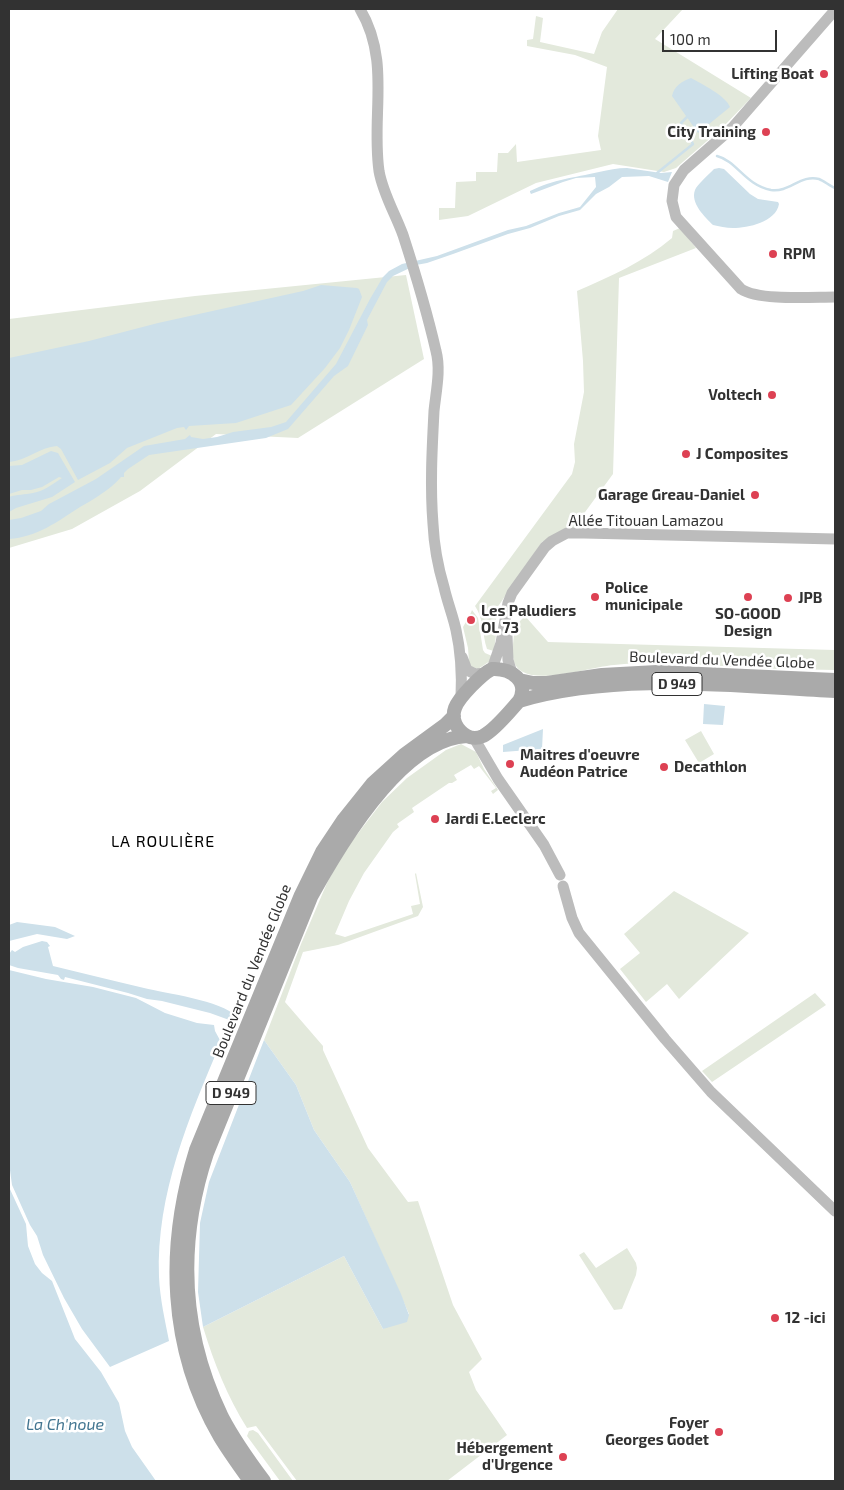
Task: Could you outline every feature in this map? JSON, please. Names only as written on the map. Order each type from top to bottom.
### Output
[{"type":"main road","points":[[501,669],[516,676],[523,691],[519,701],[489,732],[484,736],[470,737],[459,730],[454,710],[461,698],[489,671],[501,669]]},
{"type":"main road","name":"Boulevard du Vendée Globe","points":[[516,676],[533,683],[547,683],[602,675],[657,672],[835,680]]},
{"type":"main road","name":"Boulevard du Vendée Globe","points":[[519,701],[572,690],[670,683],[835,691]]},
{"type":"main road","name":"Boulevard du Vendée Globe","points":[[250,1481],[220,1436],[205,1407],[192,1371],[181,1329],[176,1279],[178,1227],[188,1176],[196,1150],[300,895],[322,852],[344,819],[372,784],[404,755],[454,716]]},
{"type":"main road","name":"Boulevard du Vendée Globe","points":[[264,1481],[223,1418],[202,1368],[192,1327],[187,1279],[187,1252],[193,1202],[199,1178],[311,897],[333,858],[355,825],[410,762],[448,738],[470,737]]},
{"type":"street","points":[[360,9],[368,24],[377,60],[377,147],[380,173],[388,202],[400,226],[410,257],[438,361],[431,479],[433,524],[438,561],[456,629],[460,652],[461,698]]},
{"type":"street","points":[[835,10],[732,128],[684,170],[674,185],[672,201],[675,214],[679,220],[741,289],[748,293],[762,296],[835,297]]},
{"type":"street","name":"Allée Titouan Lamazou","points":[[489,671],[501,643],[503,625],[512,593],[545,547],[567,533],[835,539]]},
{"type":"street","name":"Allée Titouan Lamazou","points":[[505,620],[508,660],[516,676]]},
{"type":"street","points":[[460,652],[467,670],[475,674],[489,671]]},
{"type":"street","points":[[487,761],[489,732]]},
{"type":"street","points":[[470,737],[544,844],[562,880],[572,918],[580,933],[711,1092],[835,1211]]},
{"type":"shaded area","points":[[618,9],[683,9],[655,39],[751,98],[722,128],[676,168],[664,172],[613,164],[536,183],[468,216],[439,220],[439,208],[455,208],[456,182],[476,181],[476,172],[497,172],[498,153],[508,153],[516,144],[517,162],[601,150],[598,136],[607,67],[575,55],[527,46],[527,40],[533,39],[536,16],[543,18],[540,42],[594,54],[602,32]]},
{"type":"shaded area","points":[[680,228],[696,248],[619,278],[613,474],[577,523],[587,524],[585,527],[565,529],[542,542],[497,608],[494,651],[487,649],[480,616],[475,606],[572,474],[575,462],[574,444],[584,392],[577,291],[639,261],[661,247],[672,238],[673,231]]},
{"type":"shaded area","points":[[406,275],[424,359],[298,438],[216,434],[140,491],[72,529],[9,548],[9,319],[195,296]]},
{"type":"shaded area","points":[[472,610],[478,618],[483,650],[492,656],[490,661],[478,669],[472,667],[469,662],[463,627],[467,620],[471,622],[473,620],[469,617]]},
{"type":"shaded area","points":[[525,616],[548,642],[835,650],[835,670],[644,663],[604,666],[555,675],[532,675],[519,669],[513,655],[514,634],[518,632],[519,622]]},
{"type":"shaded area","points":[[701,731],[714,754],[699,763],[685,740]]},
{"type":"shaded area","points":[[461,744],[476,752],[484,769],[498,790],[493,794],[491,791],[496,788],[479,766],[474,769],[471,765],[454,775],[457,780],[449,783],[412,808],[414,812],[397,824],[399,827],[393,832],[364,873],[349,901],[335,934],[345,937],[413,914],[411,906],[420,904],[416,873],[423,907],[418,916],[338,945],[303,952],[285,1002],[323,1046],[323,1050],[368,1148],[408,1202],[418,1201],[453,1305],[482,1359],[469,1372],[476,1390],[507,1435],[447,1481],[297,1481],[256,1426],[247,1428],[233,1404],[222,1379],[203,1327],[344,1256],[383,1329],[409,1314],[350,1182],[314,1130],[296,1085],[264,1040],[301,944],[327,883],[343,853],[382,802],[407,778],[446,750]]},
{"type":"shaded area","points":[[674,891],[749,933],[679,999],[667,984],[646,1002],[620,969],[640,953],[624,934]]},
{"type":"shaded area","points":[[815,993],[826,1005],[712,1082],[702,1071]]},
{"type":"shaded area","points":[[627,1248],[636,1263],[636,1275],[622,1309],[614,1310],[579,1255],[584,1252],[596,1268]]},
{"type":"shaded area","points":[[253,1430],[258,1433],[293,1481],[280,1481],[247,1436],[249,1431]]},
{"type":"water","points":[[691,78],[719,95],[730,107],[698,133],[672,96],[679,84]]},
{"type":"water","points":[[627,168],[661,173],[672,172],[668,182],[649,176],[622,177],[596,194],[580,210],[427,263],[416,265],[393,276],[387,282],[367,320],[368,325],[348,366],[334,376],[288,429],[266,438],[149,455],[128,469],[124,473],[124,477],[121,477],[107,490],[55,523],[38,532],[9,539],[9,520],[41,511],[49,504],[96,479],[144,446],[185,439],[190,435],[191,437],[203,439],[217,437],[233,432],[271,427],[286,422],[336,364],[370,299],[383,277],[389,271],[402,264],[437,256],[508,230],[526,226],[580,207],[596,187],[595,177],[576,178],[531,194],[530,191],[539,187],[564,179]]},
{"type":"water","points":[[714,169],[724,169],[750,194],[758,199],[778,202],[777,210],[767,220],[746,227],[730,228],[713,225],[696,205],[694,195],[701,182]]},
{"type":"water","points":[[321,285],[357,288],[362,297],[340,348],[325,368],[291,405],[236,423],[189,426],[186,430],[184,427],[177,428],[127,448],[110,463],[78,480],[61,449],[57,446],[9,462],[9,358],[303,291]]},
{"type":"water","points":[[51,451],[58,453],[75,482],[52,497],[9,512],[9,497],[41,491],[62,478],[59,477],[42,487],[9,494],[9,466],[22,465]]},
{"type":"water","points":[[704,704],[725,706],[723,725],[703,724]]},
{"type":"water","points":[[543,729],[542,749],[503,752],[503,745]]},
{"type":"water","points":[[17,922],[55,927],[75,936],[67,939],[37,934],[9,941],[9,925]]},
{"type":"water","points":[[42,941],[47,942],[50,946],[48,947],[53,966],[206,1002],[219,1006],[236,1016],[232,1021],[210,1013],[147,999],[65,977],[64,980],[58,975],[9,965],[9,954],[12,950],[15,952],[23,947]]},
{"type":"water","points":[[9,970],[136,998],[165,1013],[197,1023],[214,1025],[221,1042],[197,1099],[177,1156],[163,1216],[159,1246],[159,1277],[169,1341],[110,1367],[82,1329],[64,1298],[12,1185],[9,1163]]},
{"type":"water","points":[[264,1040],[296,1085],[314,1130],[350,1182],[401,1294],[409,1315],[407,1322],[383,1329],[344,1256],[203,1327],[198,1292],[200,1223],[209,1182]]},
{"type":"water","name":"La Ch'noue","points":[[9,1187],[26,1224],[28,1246],[35,1264],[52,1281],[75,1339],[101,1372],[119,1403],[125,1431],[132,1447],[156,1481],[9,1481]]},
{"type":"waterway","points":[[657,173],[693,144],[681,123],[687,117]]},
{"type":"waterway","points":[[717,156],[730,163],[754,183],[771,190],[784,189],[806,179],[813,178],[819,179],[835,188]]},
{"type":"place","name":"Lifting Boat","points":[[824,74]]},
{"type":"place","name":"City Training","points":[[766,132]]},
{"type":"place","name":"RPM","points":[[773,254]]},
{"type":"place","name":"Voltech","points":[[772,395]]},
{"type":"place","name":"J Composites","points":[[686,454]]},
{"type":"place","name":"Garage Greau-Daniel","points":[[755,495]]},
{"type":"place","name":"Police municipale","points":[[595,597]]},
{"type":"place","name":"SO-GOOD Design","points":[[748,597]]},
{"type":"place","name":"JPB","points":[[788,598]]},
{"type":"place","name":"Les Paludiers OL 73","points":[[471,620]]},
{"type":"place","name":"Maitres d'oeuvre Audéon Patrice","points":[[510,764]]},
{"type":"place","name":"Decathlon","points":[[664,767]]},
{"type":"place","name":"Jardi E.Leclerc","points":[[435,819]]},
{"type":"place","name":"12 -ici","points":[[775,1318]]},
{"type":"place","name":"Foyer Georges Godet","points":[[719,1432]]},
{"type":"place","name":"Hébergement d'Urgence","points":[[563,1457]]},
{"type":"district","name":"LA ROULIÈRE","points":[[163,842]]}]
